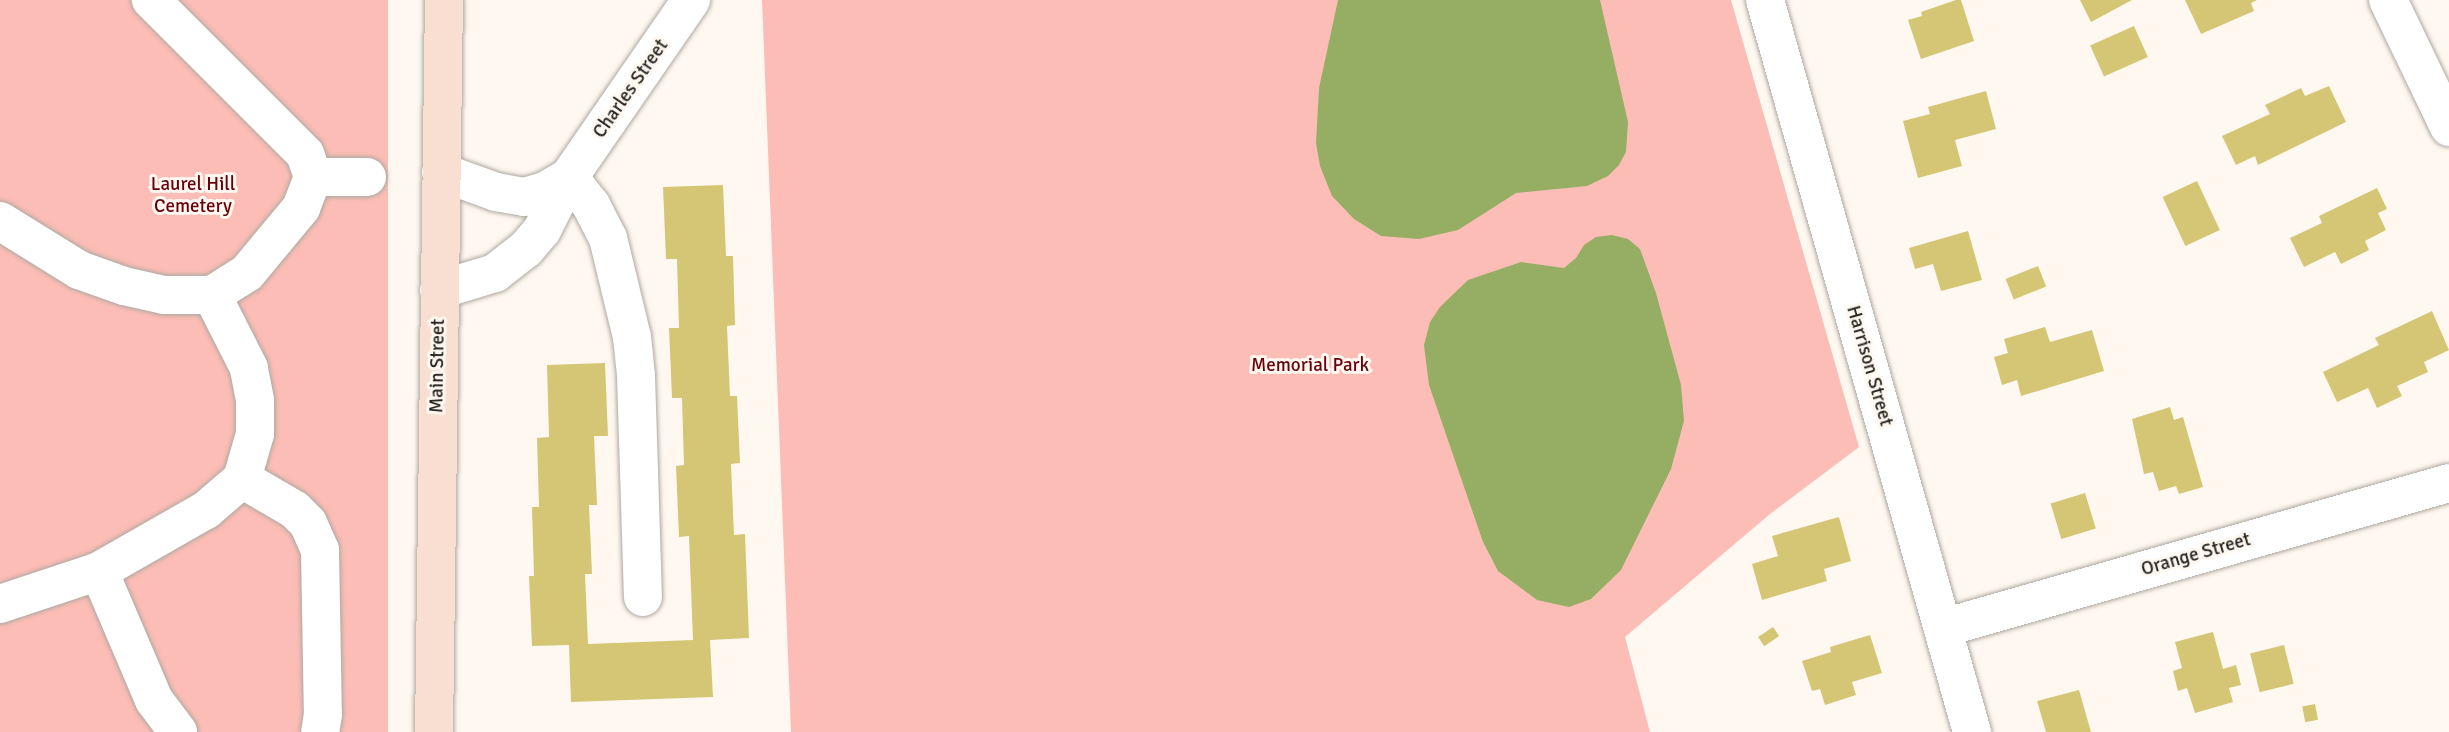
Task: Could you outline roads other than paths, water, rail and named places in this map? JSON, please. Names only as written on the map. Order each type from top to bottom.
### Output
[{"type":"main road","name":"Main Street","points":[[434,732],[443,0]]},
{"type":"street","points":[[0,221],[79,270],[124,286],[164,295],[212,295],[247,274],[301,208],[313,177],[305,154],[151,0]]},
{"type":"street","name":"Charles Street","points":[[439,290],[495,272],[526,249],[691,0]]},
{"type":"street","name":"Harrison Street","points":[[1765,0],[1972,732]]},
{"type":"street","points":[[2388,0],[2449,127]]},
{"type":"street","name":"Charles Street","points":[[441,172],[496,192],[524,197],[545,191],[562,192]]},
{"type":"street","points":[[313,177],[367,177]]},
{"type":"street","points":[[562,192],[591,205],[608,238],[632,337],[636,376],[643,597]]},
{"type":"street","points":[[0,604],[99,570],[206,510],[242,479],[255,434],[255,400],[249,368],[212,295]]},
{"type":"street","points":[[242,479],[295,510],[308,523],[320,550],[323,714],[320,732]]},
{"type":"street","name":"Orange Street","points":[[1943,628],[2449,482]]},
{"type":"street","points":[[99,570],[154,700],[178,732]]},
{"type":"park label","name":"Laurel Hill Cemetery","points":[[193,196]]},
{"type":"park label","name":"Memorial Park","points":[[1310,366]]}]
